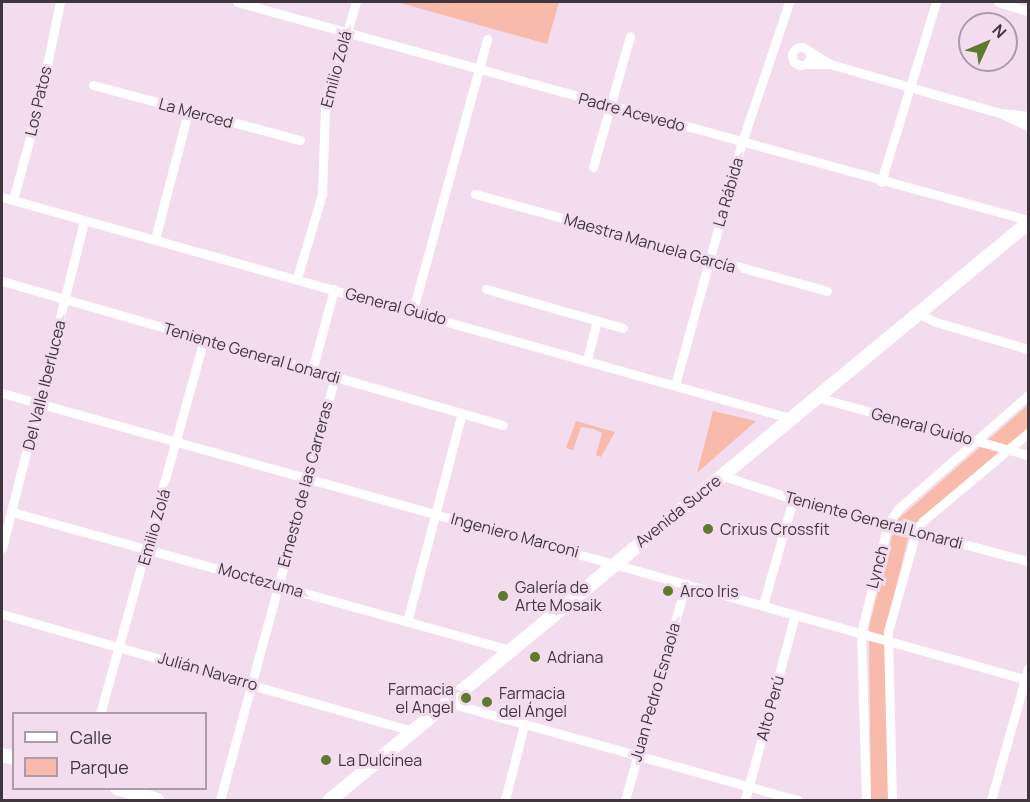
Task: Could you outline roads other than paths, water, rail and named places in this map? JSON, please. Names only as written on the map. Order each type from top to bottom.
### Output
[{"type":"main road","name":"Avenida Sucre","points":[[330,801],[614,562],[1029,222]]},
{"type":"main road","points":[[120,790],[158,801]]},
{"type":"street","name":"Los Patos","points":[[13,200],[39,104],[60,2]]},
{"type":"street","name":"Padre Acevedo","points":[[237,2],[1029,222]]},
{"type":"street","name":"Emilio Zolá","points":[[297,278],[322,194],[325,107],[356,2]]},
{"type":"street","name":"La Rábida","points":[[675,385],[742,142],[789,2]]},
{"type":"street","points":[[881,182],[908,87],[936,2]]},
{"type":"street","points":[[998,2],[1029,11]]},
{"type":"street","points":[[593,167],[630,36]]},
{"type":"street","points":[[413,310],[487,39]]},
{"type":"street","points":[[830,64],[796,64],[792,52],[800,46],[830,64],[1000,113],[1029,126]]},
{"type":"street","points":[[806,64],[809,51]]},
{"type":"street","name":"La Merced","points":[[93,85],[300,140]]},
{"type":"street","points":[[155,239],[188,112]]},
{"type":"street","points":[[1000,113],[1029,116]]},
{"type":"street","name":"Maestra Manuela García","points":[[475,194],[827,291]]},
{"type":"street","name":"General Guido","points":[[2,197],[413,310],[790,418]]},
{"type":"street","name":"Del Valle Iberlucea","points":[[2,548],[40,404],[84,221]]},
{"type":"street","name":"Teniente General Lonardi","points":[[2,281],[503,425]]},
{"type":"street","points":[[312,371],[334,289]]},
{"type":"street","points":[[486,289],[623,328]]},
{"type":"street","points":[[918,313],[936,322],[1029,349]]},
{"type":"street","points":[[586,360],[597,320]]},
{"type":"street","name":"Emilio Zolá","points":[[101,712],[178,442],[204,339]]},
{"type":"street","name":"Ernesto de las Carreras","points":[[220,801],[335,377]]},
{"type":"street","name":"Ingeniero Marconi","points":[[2,393],[614,562],[1027,680]]},
{"type":"street","name":"Lynch","points":[[866,801],[861,633],[888,524],[898,509],[1029,395]]},
{"type":"street","name":"General Guido","points":[[816,397],[1029,455]]},
{"type":"street","points":[[407,622],[462,413]]},
{"type":"street","points":[[915,532],[1029,433]]},
{"type":"street","name":"Teniente General Lonardi","points":[[722,475],[793,499],[1029,561]]},
{"type":"street","points":[[763,605],[793,499]]},
{"type":"street","name":"Moctezuma","points":[[12,512],[510,650]]},
{"type":"street","name":"Lynch","points":[[892,801],[887,640],[915,532]]},
{"type":"street","name":"Juan Pedro Esnaola","points":[[624,801],[686,583]]},
{"type":"street","name":"Julián Navarro","points":[[2,614],[251,683],[413,731]]},
{"type":"street","name":"Alto Perú","points":[[745,801],[795,615]]},
{"type":"street","points":[[990,801],[1029,668]]},
{"type":"street","points":[[446,702],[798,801]]},
{"type":"street","points":[[505,801],[524,725]]},
{"type":"place","name":"Crixus Crossfit","points":[[708,529]]},
{"type":"place","name":"Arco Iris","points":[[668,591]]},
{"type":"place","name":"Galería de Arte Mosaik","points":[[503,596]]},
{"type":"place","name":"Adriana","points":[[535,657]]},
{"type":"place","name":"Farmacia el Angel","points":[[466,698]]},
{"type":"place","name":"Farmacia del Ángel","points":[[487,702]]},
{"type":"place","name":"La Dulcinea","points":[[326,760]]}]
